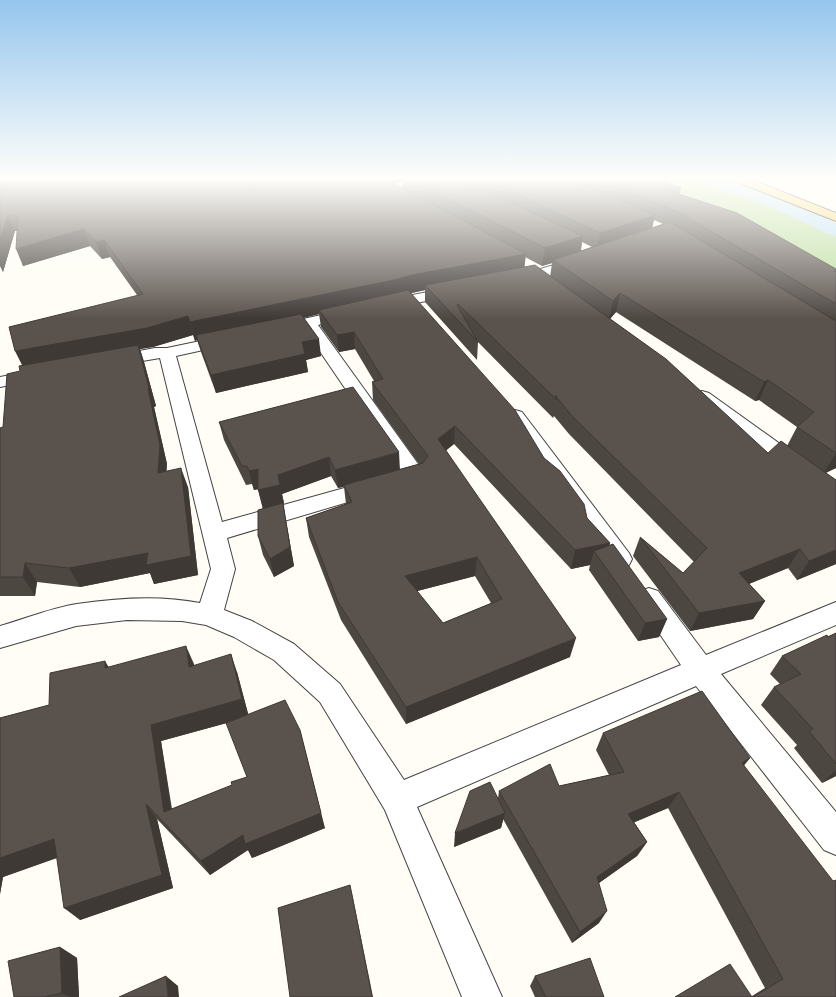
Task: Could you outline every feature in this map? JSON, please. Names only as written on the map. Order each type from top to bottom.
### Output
[{"type":"street","points":[[505,281],[534,271],[590,258]]},
{"type":"street","points":[[534,271],[555,289]]},
{"type":"street","points":[[428,316],[406,301],[466,288]]},
{"type":"street","points":[[263,332],[363,311]]},
{"type":"street","points":[[214,533],[415,475],[308,323]]},
{"type":"street","points":[[101,363],[155,353],[166,353],[241,337]]},
{"type":"street","points":[[166,353],[223,569],[209,615]]},
{"type":"street","points":[[0,382],[54,372]]},
{"type":"street","points":[[689,387],[836,495]]},
{"type":"street","points":[[500,399],[520,423],[701,671],[836,838]]},
{"type":"street","points":[[0,637],[76,615],[127,608],[182,610],[209,615],[243,629],[284,652],[330,693],[397,800],[482,997]]},
{"type":"street","points":[[397,800],[836,613]]},
{"type":"green space","points":[[728,226],[836,226],[836,278]]},
{"type":"building","points":[[0,226],[5,226],[0,240]]},
{"type":"building","points":[[17,226],[473,226],[526,254],[412,275],[190,322],[188,316],[147,328],[15,351],[9,327],[143,294],[104,240],[96,242],[84,229],[16,249]]},
{"type":"building","points":[[501,226],[560,226],[583,236],[545,248]]},
{"type":"building","points":[[584,226],[623,226],[600,233]]},
{"type":"building","points":[[659,226],[676,226],[836,321],[836,453],[797,427],[814,412],[768,380],[764,382],[620,293],[613,301],[553,260]]},
{"type":"building","points":[[701,226],[759,226],[836,269],[834,271],[836,271],[836,304]]},
{"type":"building","points":[[535,265],[666,359],[768,453],[781,441],[836,480],[836,550],[809,561],[800,549],[739,573],[765,601],[699,613],[640,537],[683,573],[707,548],[572,416],[555,395],[557,400],[458,304],[457,305],[478,342],[425,285]]},
{"type":"building","points":[[408,290],[515,410],[544,458],[560,471],[584,504],[587,518],[610,543],[575,550],[455,426],[438,439],[576,638],[406,707],[338,602],[306,518],[352,502],[344,485],[423,463],[428,456],[372,382],[383,379],[354,332],[337,335],[319,310]],"holes":[[[477,557],[502,599],[443,623],[405,576]]]},
{"type":"building","points":[[301,314],[319,339],[302,342],[305,354],[211,375],[196,335]]},
{"type":"building","points":[[138,345],[149,388],[160,445],[158,473],[181,468],[191,556],[146,565],[148,553],[69,568],[25,563],[23,577],[0,577],[0,428],[3,427],[7,374],[20,371],[19,366]]},
{"type":"building","points":[[353,387],[399,452],[335,470],[329,457],[278,475],[280,485],[258,490],[258,469],[249,471],[247,466],[242,466],[219,422]]},
{"type":"building","points":[[283,503],[290,547],[270,559],[258,536],[258,510]]},
{"type":"building","points":[[613,544],[667,619],[645,623],[594,551]]},
{"type":"building","points":[[836,633],[836,764],[809,731],[813,729],[774,687],[801,674],[782,656],[827,635],[828,637]]},
{"type":"building","points":[[186,646],[189,667],[231,654],[242,699],[151,725],[164,812],[232,785],[231,782],[247,777],[226,723],[285,700],[300,730],[321,813],[245,844],[243,835],[201,861],[146,804],[162,875],[64,908],[54,839],[0,858],[0,718],[49,705],[50,673],[105,661],[105,668]]},
{"type":"building","points":[[702,691],[750,758],[742,763],[833,881],[836,880],[836,997],[753,997],[783,979],[679,792],[628,814],[647,842],[597,877],[607,911],[580,932],[499,791],[550,764],[559,786],[624,772],[603,733]]},
{"type":"building","points":[[490,782],[505,813],[455,833],[470,791]]},
{"type":"building","points":[[350,885],[372,997],[290,997],[278,908]]},
{"type":"building","points":[[60,947],[62,993],[44,997],[14,997],[8,961]]},
{"type":"building","points":[[590,958],[604,997],[546,997],[535,976]]},
{"type":"building","points":[[730,964],[752,997],[675,997]]},
{"type":"building","points":[[166,976],[168,997],[119,997]]},
{"type":"waterway","points":[[826,226],[836,230]]}]
